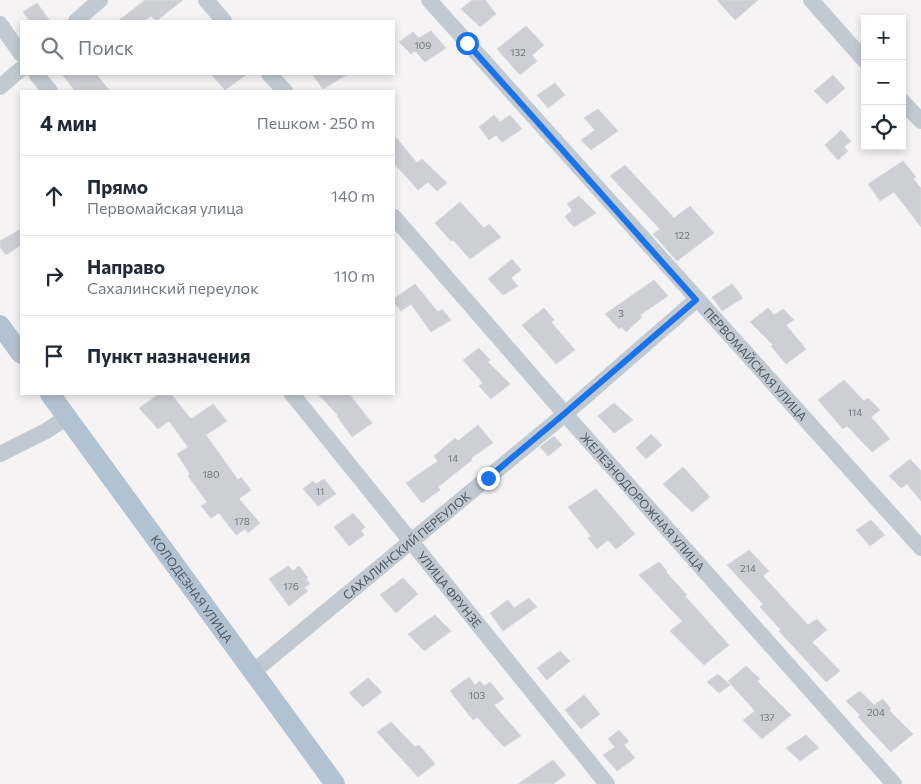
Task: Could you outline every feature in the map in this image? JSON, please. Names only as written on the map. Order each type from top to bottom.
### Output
[{"type":"main road","points":[[0,325],[20,353]]},
{"type":"main road","name":"КОЛОДЕЗНАЯ УЛИЦА","points":[[51,395],[335,784]]},
{"type":"street","points":[[77,20],[100,0]]},
{"type":"street","points":[[206,0],[223,20]]},
{"type":"street","name":"ПЕРВОМАЙСКАЯ УЛИЦА","points":[[429,0],[696,300],[921,548]]},
{"type":"street","points":[[811,0],[864,60]]},
{"type":"street","points":[[0,24],[20,53]]},
{"type":"street","points":[[0,87],[20,69]]},
{"type":"street","points":[[37,75],[49,90]]},
{"type":"street","points":[[271,75],[284,90]]},
{"type":"street","points":[[905,105],[921,121]]},
{"type":"street","name":"ЖЕЛЕЗНОДОРОЖНАЯ УЛИЦА","points":[[395,218],[564,414],[894,784]]},
{"type":"street","name":"САХАЛИНСКИЙ ПЕРЕУЛОК","points":[[253,672],[564,414],[696,300]]},
{"type":"street","name":"УЛИЦА ФРУНЗЕ","points":[[293,395],[607,784]]},
{"type":"street","points":[[0,454],[46,431],[67,417]]},
{"type":"building","points":[[145,0],[183,0],[157,20],[151,16],[145,20],[119,20]]},
{"type":"building","points":[[472,0],[485,0],[496,14],[480,27],[461,9]]},
{"type":"building","points":[[717,0],[758,0],[735,20]]},
{"type":"building","points":[[37,3],[49,20],[29,20],[23,12]]},
{"type":"building","points":[[526,26],[544,45],[532,55],[537,61],[520,75],[497,49]]},
{"type":"building","points":[[431,31],[446,48],[425,62],[415,51],[411,54],[399,42],[413,32],[419,38]]},
{"type":"building","points":[[63,75],[97,75],[109,90],[74,90]]},
{"type":"building","points":[[212,75],[246,75],[225,90]]},
{"type":"building","points":[[313,75],[346,75],[323,89]]},
{"type":"building","points":[[833,75],[845,88],[827,104],[814,91]]},
{"type":"building","points":[[555,83],[565,95],[548,108],[537,95]]},
{"type":"building","points":[[598,109],[618,131],[591,150],[581,140],[595,130],[584,118]]},
{"type":"building","points":[[494,115],[500,122],[510,115],[522,129],[502,142],[496,135],[489,140],[479,127]]},
{"type":"building","points":[[841,130],[851,141],[844,147],[848,151],[838,160],[825,145]]},
{"type":"building","points":[[395,136],[417,163],[422,159],[447,183],[437,191],[428,182],[418,190],[395,164]]},
{"type":"building","points":[[903,161],[916,177],[913,179],[921,188],[921,227],[894,192],[880,201],[868,184]]},
{"type":"building","points":[[625,165],[674,218],[690,206],[714,233],[677,261],[653,234],[660,229],[610,176]]},
{"type":"building","points":[[579,196],[596,213],[574,227],[565,217],[572,210],[567,204]]},
{"type":"building","points":[[460,202],[484,228],[489,224],[501,237],[470,259],[435,223]]},
{"type":"building","points":[[20,230],[20,246],[6,255],[0,247],[0,241]]},
{"type":"building","points":[[512,259],[521,270],[511,278],[518,286],[503,295],[488,279]]},
{"type":"building","points":[[654,280],[668,296],[640,315],[642,317],[626,332],[622,327],[619,329],[605,314]]},
{"type":"building","points":[[415,284],[438,312],[442,309],[451,320],[431,332],[411,304],[401,311],[395,303],[395,298]]},
{"type":"building","points":[[732,284],[743,298],[722,311],[712,297]]},
{"type":"building","points":[[544,308],[554,320],[551,322],[575,350],[556,364],[522,325]]},
{"type":"building","points":[[768,308],[774,315],[783,309],[794,320],[786,325],[806,349],[786,364],[771,346],[773,345],[750,322]]},
{"type":"building","points":[[479,348],[490,360],[488,362],[510,384],[491,399],[479,386],[483,383],[463,360]]},
{"type":"building","points":[[844,380],[864,401],[868,398],[880,410],[871,417],[890,439],[872,452],[847,426],[843,429],[818,400]]},
{"type":"building","points":[[158,395],[172,395],[191,419],[213,404],[227,421],[206,435],[238,480],[241,477],[251,490],[239,499],[260,523],[248,533],[245,529],[236,535],[219,513],[211,518],[201,506],[207,502],[188,476],[190,474],[177,454],[188,447],[169,421],[158,429],[139,408]]},
{"type":"building","points":[[319,395],[350,395],[372,423],[352,437],[338,415]]},
{"type":"building","points":[[614,403],[633,420],[614,433],[598,416]]},
{"type":"building","points":[[478,425],[493,443],[471,458],[472,460],[438,487],[440,490],[422,503],[406,483],[438,461],[434,456],[455,438],[458,441]]},
{"type":"building","points":[[651,434],[662,445],[646,459],[636,448]]},
{"type":"building","points":[[554,436],[562,445],[548,456],[540,447]]},
{"type":"building","points":[[910,459],[921,471],[921,501],[907,484],[901,488],[889,476]]},
{"type":"building","points":[[683,467],[710,497],[692,512],[663,484]]},
{"type":"building","points":[[324,479],[336,494],[318,506],[303,489],[313,481],[316,484]]},
{"type":"building","points":[[596,489],[635,534],[616,549],[608,540],[597,549],[588,538],[591,536],[568,507]]},
{"type":"building","points":[[353,513],[365,527],[361,531],[364,535],[349,546],[334,527]]},
{"type":"building","points":[[871,520],[885,535],[870,546],[856,530]]},
{"type":"building","points":[[749,550],[769,571],[763,576],[808,625],[817,619],[827,630],[812,642],[840,671],[826,682],[779,631],[781,630],[760,607],[763,604],[727,565]]},
{"type":"building","points":[[659,562],[687,595],[685,596],[729,645],[704,665],[670,631],[682,621],[639,575]]},
{"type":"building","points":[[288,566],[293,571],[299,566],[310,584],[304,588],[308,591],[289,606],[269,579]]},
{"type":"building","points":[[403,578],[418,594],[396,613],[380,595]]},
{"type":"building","points":[[529,598],[537,607],[503,631],[490,613],[508,600],[514,608]]},
{"type":"building","points":[[435,615],[451,631],[424,651],[408,634]]},
{"type":"building","points":[[560,651],[570,661],[547,680],[537,668]]},
{"type":"building","points":[[746,666],[760,679],[757,681],[791,715],[762,739],[743,720],[755,711],[728,681]]},
{"type":"building","points":[[718,674],[730,685],[719,693],[707,682]]},
{"type":"building","points":[[469,677],[475,685],[480,681],[484,686],[490,682],[504,699],[494,705],[521,736],[504,747],[477,717],[473,720],[450,691]]},
{"type":"building","points":[[368,678],[382,692],[363,707],[349,693]]},
{"type":"building","points":[[860,691],[874,705],[883,699],[891,709],[889,710],[913,734],[891,752],[858,717],[860,715],[846,701]]},
{"type":"building","points":[[584,695],[600,714],[581,729],[565,710]]},
{"type":"building","points":[[391,722],[415,747],[419,745],[435,764],[418,777],[377,732]]},
{"type":"building","points":[[619,730],[629,741],[624,745],[635,758],[617,771],[603,755],[615,747],[608,739]]},
{"type":"building","points":[[806,735],[819,748],[800,761],[786,748]]},
{"type":"building","points":[[553,760],[566,775],[553,784],[518,784]]},
{"type":"route","points":[[467,43],[696,300],[488,478]]}]
